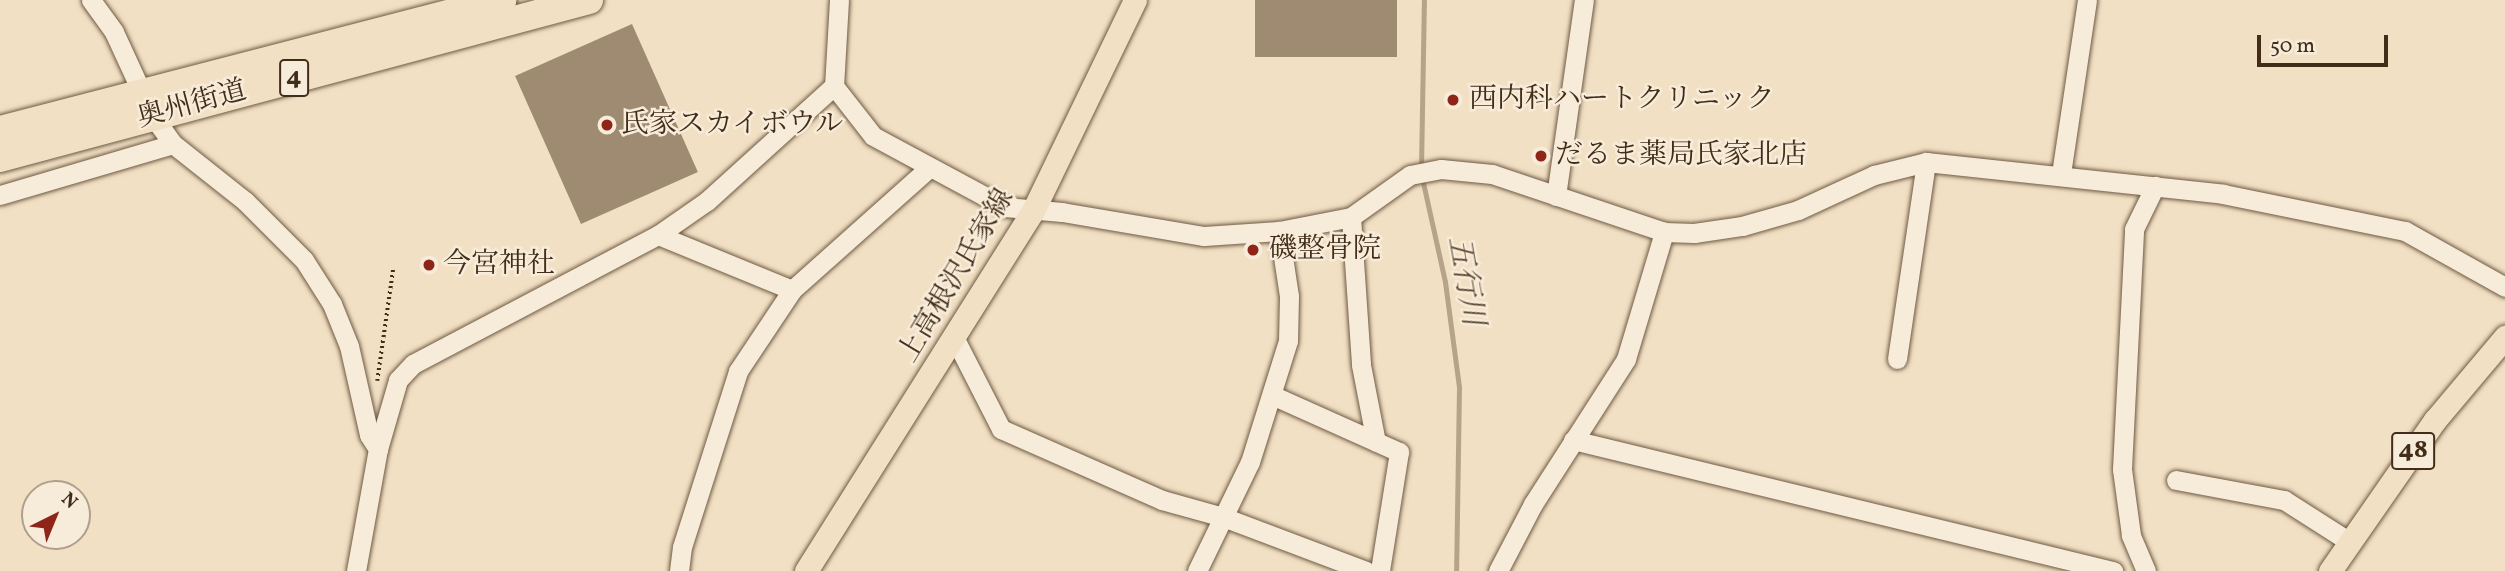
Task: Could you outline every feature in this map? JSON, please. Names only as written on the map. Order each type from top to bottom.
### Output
[{"type":"highway","name":"奥州街道","points":[[0,158],[147,104],[502,0]]},
{"type":"highway","name":"奥州街道","points":[[0,130],[147,104],[589,0]]},
{"type":"main road","name":"上高根沢氏家線","points":[[806,571],[955,339],[1033,211],[1135,0]]},
{"type":"main road","name":"48","points":[[2330,571],[2435,419],[2505,337]]},
{"type":"street","points":[[91,0],[114,32],[147,104],[173,144],[245,201],[303,260],[332,304],[349,346],[369,435],[378,449]]},
{"type":"street","points":[[839,0],[834,86],[873,136],[928,169],[1005,207],[1204,236],[1279,231],[1351,217],[1410,175],[1441,169],[1492,174],[1664,232],[1742,226],[1798,210],[1905,164],[1926,162],[2061,174],[2223,194],[2405,231],[2505,287]]},
{"type":"street","points":[[1556,196],[1584,0]]},
{"type":"street","points":[[2061,174],[2087,0]]},
{"type":"street","points":[[356,571],[378,449],[398,380],[413,364],[659,235],[707,201],[834,86]]},
{"type":"street","points":[[0,195],[173,144]]},
{"type":"street","points":[[1897,359],[1926,162]]},
{"type":"street","points":[[679,571],[682,547],[737,371],[792,290],[928,169]]},
{"type":"street","points":[[2146,571],[2131,535],[2122,468],[2134,229],[2155,186]]},
{"type":"street","points":[[1351,217],[1361,365],[1376,442]]},
{"type":"street","points":[[1197,571],[1274,397],[1288,341],[1289,307],[1279,231]]},
{"type":"street","points":[[1499,571],[1533,504],[1626,359],[1664,232]]},
{"type":"street","points":[[659,235],[792,290]]},
{"type":"street","points":[[955,339],[1001,429],[1162,500],[1223,517],[1366,571]]},
{"type":"street","points":[[1274,397],[1399,452],[1380,571]]},
{"type":"street","points":[[1573,440],[2113,571]]},
{"type":"street","points":[[2176,480],[2284,500],[2350,542]]},
{"type":"path","points":[[375,394],[393,269]]},
{"type":"building","points":[[1255,0],[1397,0],[1397,57],[1255,57]]},
{"type":"building","name":"氏家スカイボウル","points":[[632,24],[698,172],[581,224],[515,76]]},
{"type":"waterway","name":"五行川","points":[[1421,168],[1424,0]]},
{"type":"waterway","name":"五行川","points":[[1422,178],[1445,282],[1459,387],[1456,571]]},
{"type":"place","name":"西内科ハートクリニック","points":[[1453,100]]},
{"type":"place","name":"氏家スカイボウル","points":[[607,125]]},
{"type":"place","name":"だるま薬局氏家北店","points":[[1541,156]]},
{"type":"place","name":"磯整骨院","points":[[1253,250]]},
{"type":"place","name":"今宮神社","points":[[429,265]]}]
